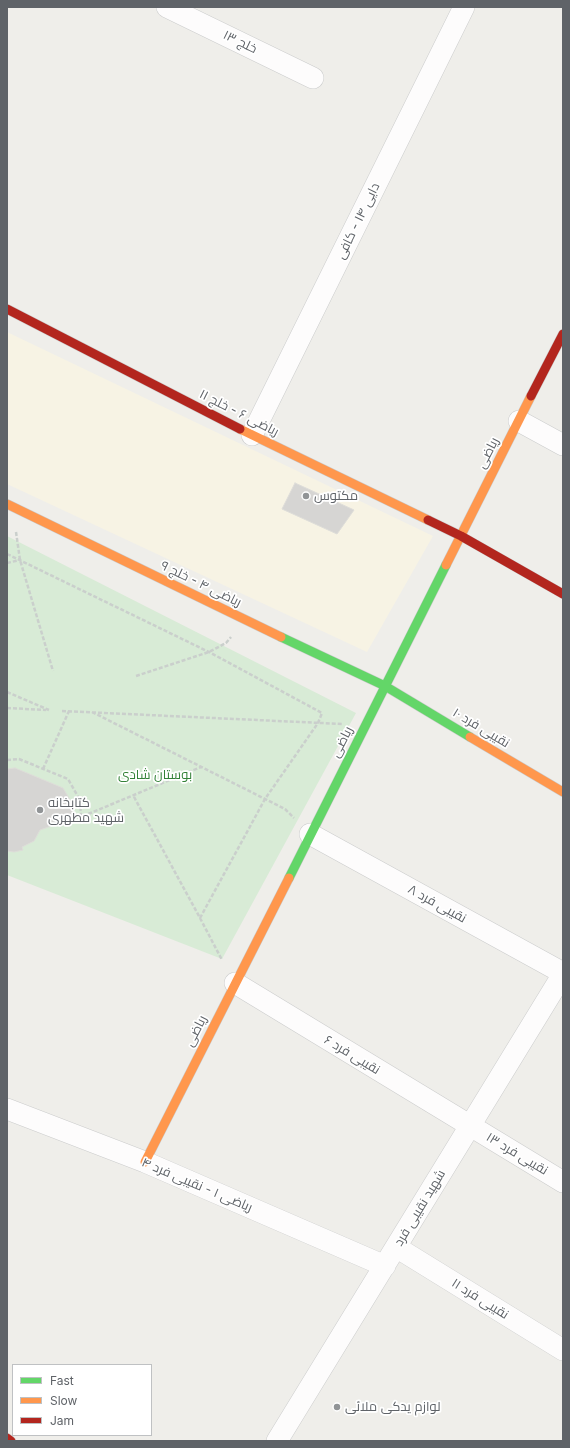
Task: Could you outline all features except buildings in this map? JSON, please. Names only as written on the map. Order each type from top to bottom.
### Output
[{"type":"street","name":"خلج ۱۳","points":[[167,7],[313,78]]},
{"type":"street","name":"دایی ۱۴ - کافی","points":[[252,435],[464,7]]},
{"type":"street","name":"ریاضی ۶ - خلج ۱۱","points":[[7,308],[252,435],[461,536],[563,594]]},
{"type":"street","name":"ریاضی","points":[[144,1162],[563,334]]},
{"type":"street","points":[[519,421],[563,444]]},
{"type":"street","name":"ریاضی ۴ - خلج ۹","points":[[7,504],[244,620],[385,686]]},
{"type":"street","name":"نقیبی فرد ۱۰","points":[[385,686],[563,792]]},
{"type":"street","name":"نقیبی فرد ۸","points":[[310,834],[563,974]]},
{"type":"street","name":"شهید نقیبی فرد","points":[[278,1441],[563,974]]},
{"type":"street","name":"نقیبی فرد ۶","points":[[235,983],[470,1126]]},
{"type":"street","name":"ریاضی ۱ - نقیبی فرد ۴","points":[[7,1109],[144,1162],[385,1266]]},
{"type":"street","name":"نقیبی فرد ۱۳","points":[[470,1126],[563,1182]]},
{"type":"street","name":"نقیبی فرد ۱۱","points":[[396,1247],[563,1350]]},
{"type":"street","points":[[7,1438],[11,1441]]},
{"type":"path","points":[[19,510],[16,535],[20,560],[53,671]]},
{"type":"path","points":[[7,554],[209,652],[322,712],[318,723],[265,799],[200,918]]},
{"type":"path","points":[[7,563],[20,560]]},
{"type":"path","points":[[136,676],[209,652],[226,643],[244,620]]},
{"type":"path","points":[[7,692],[48,710],[7,708]]},
{"type":"path","points":[[62,711],[91,711],[366,725]]},
{"type":"path","points":[[43,769],[69,711]]},
{"type":"path","points":[[91,711],[285,809],[310,834]]},
{"type":"path","points":[[7,760],[19,759],[68,779],[80,800],[81,817],[201,767]]},
{"type":"path","points":[[133,795],[235,983]]},
{"type":"shaded area","points":[[7,332],[433,536],[367,652],[7,484]]},
{"type":"green space","name":"بوستان شادی","points":[[7,536],[356,713],[222,959],[7,875]]},
{"type":"traffic: fast","points":[[289,878],[446,565]]},
{"type":"traffic: fast","points":[[281,637],[385,686],[470,737]]},
{"type":"traffic: slow","points":[[446,565],[531,396]]},
{"type":"traffic: slow","points":[[240,429],[428,520]]},
{"type":"traffic: slow","points":[[7,504],[281,637]]},
{"type":"traffic: slow","points":[[470,737],[563,792]]},
{"type":"traffic: slow","points":[[145,1162],[289,878]]},
{"type":"traffic: jam","points":[[7,309],[240,429]]},
{"type":"traffic: jam","points":[[531,396],[563,334]]},
{"type":"traffic: jam","points":[[428,520],[461,536],[563,594]]},
{"type":"traffic: jam","points":[[7,1438],[11,1441]]},
{"type":"place","name":"مکتوس","points":[[306,496]]},
{"type":"place","name":"کتابخانه شهید مطهری","points":[[40,810]]},
{"type":"place","name":"لوازم یدکی ملائی","points":[[337,1407]]}]
